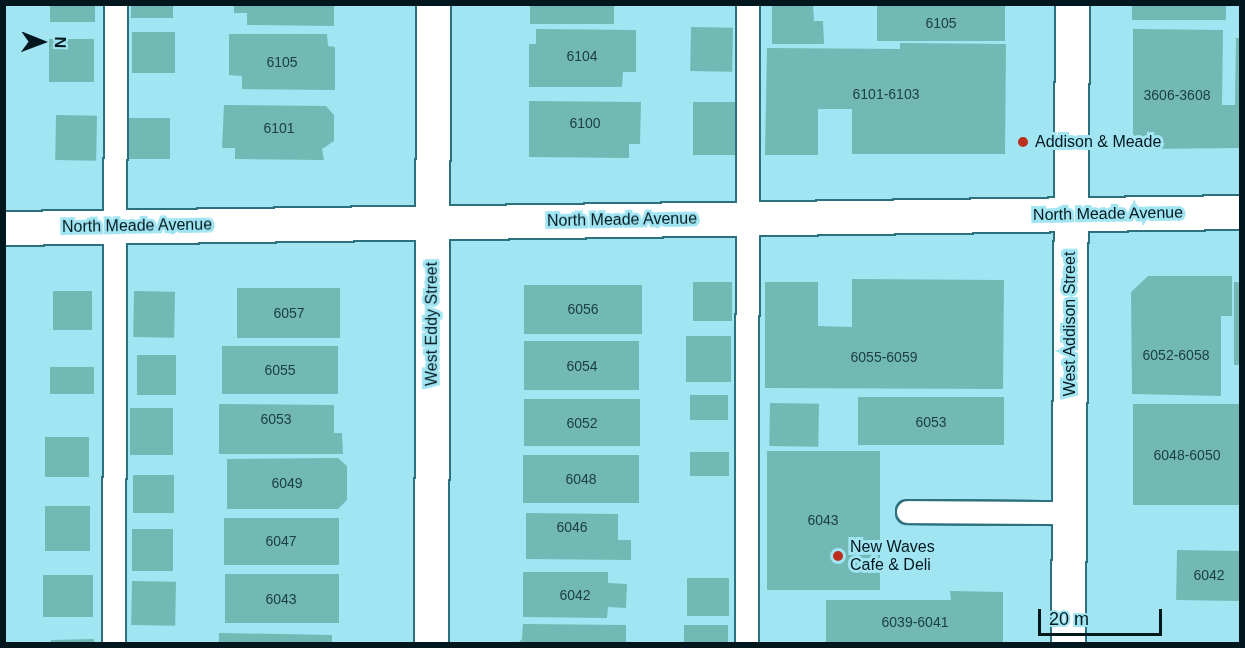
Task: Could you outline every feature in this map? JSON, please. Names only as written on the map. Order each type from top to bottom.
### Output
[{"type":"street","name":"West Eddy Street","points":[[431,644],[433,4]]},
{"type":"street","name":"West Addison Street","points":[[1068,644],[1072,4]]},
{"type":"street","name":"North Meade Avenue","points":[[4,228],[1240,212]]},
{"type":"lane","points":[[114,644],[116,4]]},
{"type":"lane","points":[[747,644],[748,4]]},
{"type":"lane","points":[[908,512],[1069,513]]},
{"type":"building","points":[[50,4],[95,4],[95,22],[50,22]]},
{"type":"building","points":[[234,4],[334,4],[334,26],[247,25],[247,13],[234,13]]},
{"type":"building","points":[[530,4],[614,4],[614,24],[530,24]]},
{"type":"building","points":[[772,4],[813,4],[814,21],[823,21],[824,44],[772,44]]},
{"type":"building","points":[[877,4],[1005,4],[1005,41],[877,41]]},
{"type":"building","points":[[1132,4],[1226,4],[1226,20],[1132,20]]},
{"type":"building","points":[[131,5],[173,5],[173,18],[131,18]]},
{"type":"building","points":[[691,27],[733,28],[732,72],[690,71]]},
{"type":"building","points":[[536,29],[636,30],[636,72],[623,72],[622,87],[529,87],[529,44],[536,44]]},
{"type":"building","points":[[1133,29],[1223,30],[1222,105],[1235,105],[1236,38],[1240,38],[1240,148],[1146,149],[1133,134]]},
{"type":"building","points":[[132,32],[175,32],[175,73],[132,73]]},
{"type":"building","points":[[229,34],[327,34],[328,46],[335,47],[335,90],[242,89],[242,76],[229,75]]},
{"type":"building","points":[[49,39],[94,39],[94,82],[49,82]]},
{"type":"building","points":[[900,43],[1006,44],[1005,154],[852,154],[852,109],[818,109],[818,155],[765,155],[767,48],[900,49]]},
{"type":"building","points":[[529,101],[641,102],[640,144],[629,144],[629,158],[529,157]]},
{"type":"building","points":[[693,102],[736,102],[736,155],[693,155]]},
{"type":"building","points":[[224,105],[326,106],[334,115],[334,141],[322,149],[324,160],[235,159],[235,148],[222,148]]},
{"type":"building","points":[[56,115],[97,116],[96,161],[55,160]]},
{"type":"building","points":[[129,118],[170,118],[170,159],[129,159]]},
{"type":"building","points":[[1148,276],[1232,276],[1232,316],[1221,316],[1221,396],[1132,394],[1131,292]]},
{"type":"building","points":[[852,279],[1004,280],[1003,389],[765,388],[765,282],[818,282],[818,326],[852,327]]},
{"type":"building","points":[[693,282],[732,282],[732,321],[693,321]]},
{"type":"building","points":[[1234,282],[1240,282],[1240,365],[1234,365]]},
{"type":"building","points":[[524,285],[642,285],[642,334],[524,334]]},
{"type":"building","points":[[237,288],[340,288],[340,338],[237,338]]},
{"type":"building","points":[[53,291],[92,291],[92,330],[53,330]]},
{"type":"building","points":[[134,291],[175,292],[174,338],[133,337]]},
{"type":"building","points":[[686,336],[731,336],[731,382],[686,382]]},
{"type":"building","points":[[524,341],[639,341],[639,390],[524,390]]},
{"type":"building","points":[[222,346],[338,346],[338,394],[222,394]]},
{"type":"building","points":[[137,355],[176,355],[176,395],[137,395]]},
{"type":"building","points":[[50,367],[94,367],[94,394],[50,394]]},
{"type":"building","points":[[690,395],[728,395],[728,420],[690,420]]},
{"type":"building","points":[[858,397],[1004,397],[1004,445],[858,445]]},
{"type":"building","points":[[524,399],[640,399],[640,446],[524,446]]},
{"type":"building","points":[[770,403],[819,404],[818,447],[769,446]]},
{"type":"building","points":[[219,404],[334,405],[334,433],[342,433],[343,454],[219,454]]},
{"type":"building","points":[[1133,404],[1240,404],[1240,505],[1133,505]]},
{"type":"building","points":[[130,408],[173,408],[173,455],[130,455]]},
{"type":"building","points":[[45,437],[89,437],[89,477],[45,477]]},
{"type":"building","points":[[767,451],[880,451],[880,590],[767,590]]},
{"type":"building","points":[[690,452],[729,452],[729,476],[690,476]]},
{"type":"building","points":[[523,455],[639,455],[639,503],[523,503]]},
{"type":"building","points":[[338,458],[347,466],[347,500],[338,509],[227,509],[227,459]]},
{"type":"building","points":[[133,475],[174,475],[174,513],[133,513]]},
{"type":"building","points":[[45,506],[90,506],[90,551],[45,551]]},
{"type":"building","points":[[526,513],[618,514],[618,540],[631,540],[631,560],[526,559]]},
{"type":"building","points":[[224,518],[339,518],[339,565],[224,565]]},
{"type":"building","points":[[132,529],[173,529],[173,571],[132,571]]},
{"type":"building","points":[[1177,550],[1240,551],[1239,601],[1176,600]]},
{"type":"building","points":[[523,572],[608,572],[608,583],[627,584],[626,608],[608,607],[607,618],[523,617]]},
{"type":"building","points":[[225,574],[339,574],[339,623],[225,623]]},
{"type":"building","points":[[43,575],[93,575],[93,617],[43,617]]},
{"type":"building","points":[[687,578],[729,578],[729,616],[687,616]]},
{"type":"building","points":[[132,581],[176,582],[175,626],[131,625]]},
{"type":"building","points":[[950,591],[1003,592],[1003,644],[826,644],[826,600],[951,600]]},
{"type":"building","points":[[523,624],[626,625],[626,644],[517,644],[522,639]]},
{"type":"building","points":[[684,625],[728,625],[728,644],[684,644]]},
{"type":"building","points":[[219,633],[332,635],[332,644],[219,644]]},
{"type":"building","points":[[94,639],[94,644],[51,644],[51,640]]},
{"type":"place","name":"Addison & Meade","points":[[1023,142]]},
{"type":"place","name":"New Waves Cafe & Deli","points":[[838,556]]}]
